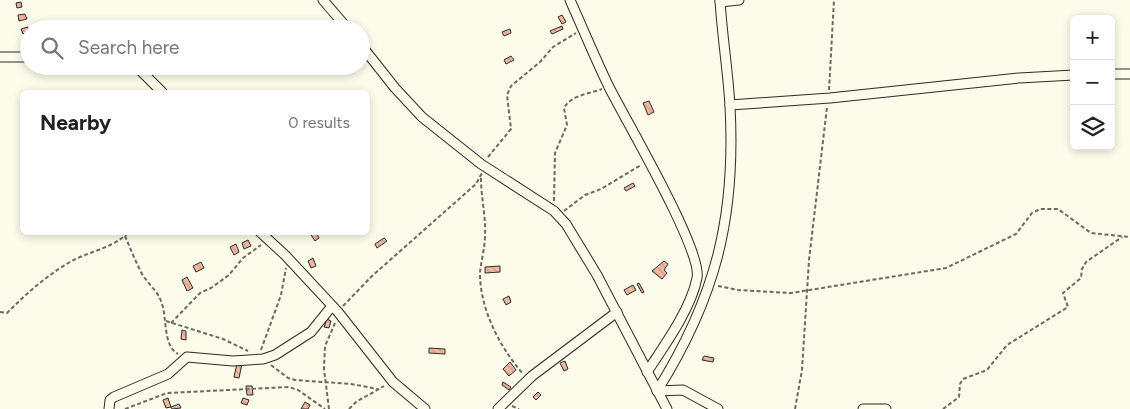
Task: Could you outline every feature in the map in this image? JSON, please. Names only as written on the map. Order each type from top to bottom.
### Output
[{"type":"street","points":[[323,0],[340,20]]},
{"type":"street","points":[[570,0],[609,86],[695,258],[697,278],[683,312],[647,372]]},
{"type":"street","points":[[657,391],[688,337],[711,284],[723,240],[731,162],[730,105],[720,1],[739,0]]},
{"type":"street","points":[[370,56],[395,88],[422,117],[483,166],[556,213],[566,224],[616,312],[667,409]]},
{"type":"street","points":[[0,57],[20,58]]},
{"type":"street","points":[[1115,74],[1130,74]]},
{"type":"street","points":[[145,75],[160,90]]},
{"type":"street","points":[[730,105],[830,98],[992,80],[1070,75]]},
{"type":"street","points":[[262,235],[335,309],[393,382],[425,409]]},
{"type":"street","points":[[109,409],[110,400],[114,397],[168,374],[187,357],[233,361],[275,355],[311,332],[335,309]]},
{"type":"street","points":[[498,409],[528,380],[616,312]]},
{"type":"street","points":[[657,391],[683,390],[718,409]]},
{"type":"street","points":[[863,409],[886,409]]},
{"type":"path","points":[[795,409],[802,370],[807,292],[821,149],[830,98],[834,0]]},
{"type":"path","points":[[528,380],[510,359],[496,334],[484,299],[480,273],[485,225],[481,202],[481,176],[483,166],[511,129],[507,95],[511,86],[540,62],[553,47],[583,29]]},
{"type":"path","points":[[609,86],[574,98],[567,102],[564,108],[567,125],[554,159],[556,213],[585,195],[601,189],[648,162]]},
{"type":"path","points":[[329,409],[325,382],[326,346],[335,309],[476,184],[481,176]]},
{"type":"path","points":[[711,284],[738,290],[807,292],[946,268],[1016,234],[1032,213],[1040,209],[1058,210],[1091,233],[1130,237]]},
{"type":"path","points":[[0,312],[7,313],[47,276],[72,261],[103,249],[125,236],[141,273],[158,294],[172,351],[187,357]]},
{"type":"path","points":[[943,409],[959,397],[960,384],[964,379],[987,370],[1008,345],[1068,308],[1063,293],[1081,278],[1083,266],[1122,237]]},
{"type":"path","points":[[171,323],[200,293],[211,288],[229,275],[243,258],[267,241]]},
{"type":"path","points":[[261,358],[281,294],[288,259]]},
{"type":"path","points":[[166,321],[223,338],[261,358],[288,378],[378,389]]},
{"type":"path","points":[[349,409],[356,402],[393,382]]},
{"type":"path","points":[[125,409],[167,393],[289,387],[298,390],[325,409]]},
{"type":"building","points":[[21,2],[22,7],[17,8],[16,3]]},
{"type":"building","points":[[25,14],[27,19],[19,21],[18,15]]},
{"type":"building","points":[[562,15],[566,22],[562,24],[558,17]]},
{"type":"building","points":[[562,26],[563,29],[552,34],[550,31]]},
{"type":"building","points":[[510,29],[511,33],[504,36],[502,32]]},
{"type":"building","points":[[511,56],[514,60],[506,64],[504,60]]},
{"type":"building","points":[[649,101],[654,112],[648,115],[643,103]]},
{"type":"building","points":[[633,183],[635,186],[626,191],[624,188]]},
{"type":"building","points":[[311,235],[318,235],[319,238],[315,241]]},
{"type":"building","points":[[384,238],[387,241],[377,248],[375,244]]},
{"type":"building","points":[[248,240],[251,246],[244,249],[242,243]]},
{"type":"building","points":[[236,244],[239,252],[234,255],[230,247]]},
{"type":"building","points":[[313,258],[316,266],[311,268],[308,261]]},
{"type":"building","points":[[664,261],[668,264],[664,270],[667,273],[662,279],[652,271]]},
{"type":"building","points":[[201,262],[204,268],[196,272],[193,266]]},
{"type":"building","points":[[500,266],[500,272],[485,273],[485,267]]},
{"type":"building","points":[[187,277],[193,288],[187,291],[182,280]]},
{"type":"building","points":[[639,283],[644,292],[642,293],[637,284]]},
{"type":"building","points":[[633,285],[636,290],[627,295],[624,290]]},
{"type":"building","points":[[509,296],[511,302],[506,305],[503,299]]},
{"type":"building","points":[[327,319],[331,321],[329,328],[324,327]]},
{"type":"building","points":[[182,330],[186,331],[186,340],[181,339]]},
{"type":"building","points":[[429,348],[445,349],[445,354],[429,353]]},
{"type":"building","points":[[704,356],[714,358],[713,362],[702,360]]},
{"type":"building","points":[[565,361],[568,369],[564,371],[560,363]]},
{"type":"building","points":[[510,362],[516,370],[509,376],[503,369]]},
{"type":"building","points":[[237,363],[242,364],[239,378],[234,377]]},
{"type":"building","points":[[503,382],[511,387],[509,390],[502,385]]},
{"type":"building","points":[[246,386],[252,386],[253,395],[247,395]]},
{"type":"building","points":[[538,392],[541,395],[536,400],[533,397]]},
{"type":"building","points":[[168,398],[171,407],[166,408],[163,400]]},
{"type":"building","points":[[243,398],[249,400],[247,405],[241,403]]},
{"type":"building","points":[[305,402],[310,405],[308,409],[301,409]]},
{"type":"building","points":[[179,404],[181,408],[172,409],[171,407]]}]
